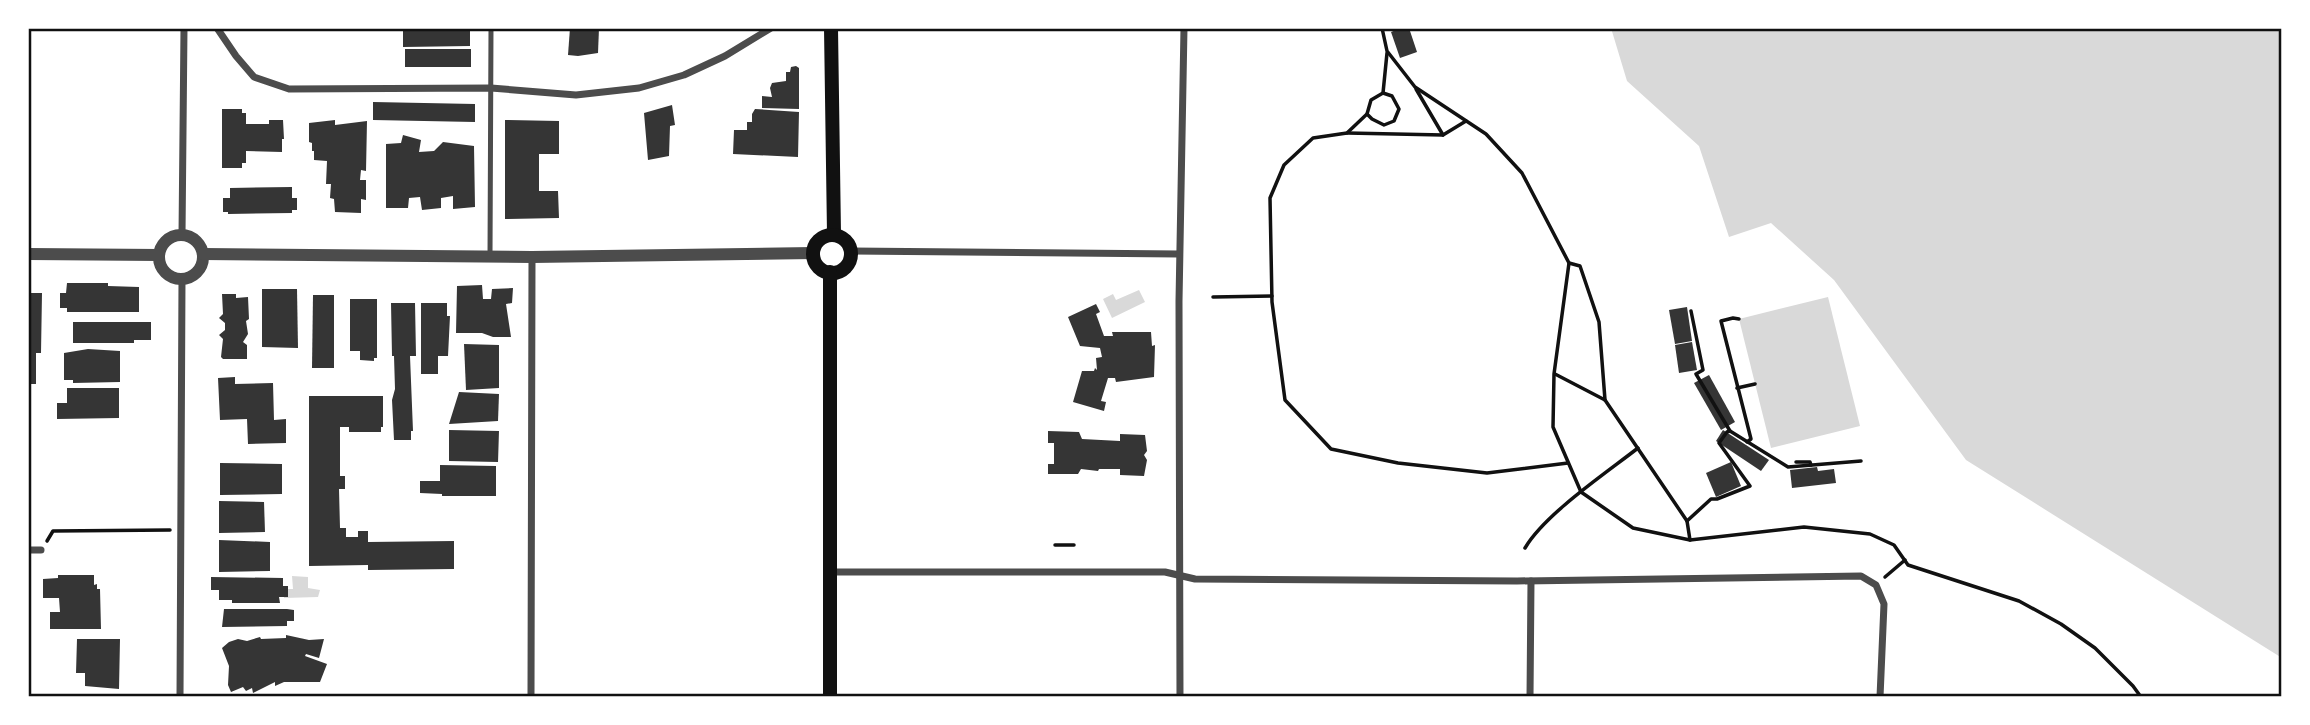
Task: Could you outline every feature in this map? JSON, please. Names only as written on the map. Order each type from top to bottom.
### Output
[{"type":"main road","points":[[831,28],[834,234]]},
{"type":"main road","points":[[834,234],[846,240],[852,251],[850,261],[844,268],[830,272],[818,266],[813,253],[818,241],[824,236],[834,234]]},
{"type":"main road","points":[[830,272],[830,697]]},
{"type":"street","points":[[181,235],[184,28]]},
{"type":"street","points":[[217,28],[254,77],[289,89],[491,88],[576,95],[639,88],[684,75],[724,56],[771,28]]},
{"type":"street","points":[[1180,697],[1179,254],[1184,28]]},
{"type":"street","points":[[181,235],[195,240],[203,254],[197,272],[182,279],[174,278],[163,271],[159,255],[165,242],[181,235]]},
{"type":"street","points":[[852,251],[1179,254]]},
{"type":"street","points":[[203,254],[532,257],[813,253]]},
{"type":"street","points":[[28,254],[159,255]]},
{"type":"street","points":[[531,697],[532,257]]},
{"type":"street","points":[[180,697],[182,279]]},
{"type":"street","points":[[28,550],[40,550]]},
{"type":"street","points":[[831,572],[1165,572],[1195,579],[1531,581],[1861,576],[1876,585],[1884,604],[1880,697]]},
{"type":"street","points":[[1530,697],[1531,581]]},
{"type":"lane","points":[[491,28],[491,256]]},
{"type":"path","points":[[1382,28],[1387,51],[1382,93]]},
{"type":"path","points":[[1387,51],[1415,87],[1443,135]]},
{"type":"path","points":[[1415,87],[1486,134],[1522,173],[1569,263],[1554,374],[1553,427],[1581,492]]},
{"type":"path","points":[[1347,133],[1367,114],[1371,100],[1382,93],[1392,96],[1399,109],[1394,121],[1384,125],[1372,120],[1367,114]]},
{"type":"path","points":[[1466,121],[1443,135],[1347,133],[1313,138],[1284,165],[1270,198],[1272,296],[1285,400],[1331,449],[1398,463],[1487,473],[1568,463]]},
{"type":"path","points":[[1384,125],[1384,134]]},
{"type":"path","points":[[1569,263],[1580,266],[1600,323],[1605,400]]},
{"type":"path","points":[[1213,297],[1272,296]]},
{"type":"path","points":[[1691,311],[1703,370],[1696,374],[1730,431],[1788,467],[1861,461]]},
{"type":"path","points":[[1739,319],[1721,321],[1751,439],[1747,442]]},
{"type":"path","points":[[1554,374],[1605,400],[1687,521],[1690,540]]},
{"type":"path","points":[[1737,388],[1755,384]]},
{"type":"path","points":[[1687,521],[1711,499],[1751,486],[1719,443],[1730,431]]},
{"type":"path","points":[[1525,548],[1533,535],[1581,492],[1638,448]]},
{"type":"path","points":[[1796,462],[1810,462],[1811,465]]},
{"type":"path","points":[[53,531],[179,530]]},
{"type":"path","points":[[1055,545],[1074,545]]},
{"type":"path","points":[[1876,585],[1905,560]]},
{"type":"shaded area","points":[[1611,28],[2282,28],[2282,658],[1966,460],[1834,280],[1771,223],[1729,237],[1699,146],[1627,81]]},
{"type":"shaded area","points":[[1139,290],[1145,302],[1112,318],[1103,299],[1113,294],[1116,300]]},
{"type":"shaded area","points":[[1828,297],[1860,426],[1771,448],[1739,319]]},
{"type":"shaded area","points":[[292,576],[308,577],[308,588],[320,590],[318,597],[284,598],[284,589],[293,589]]},
{"type":"building","points":[[403,28],[470,28],[470,46],[403,47]]},
{"type":"building","points":[[570,28],[599,28],[598,53],[568,55]]},
{"type":"building","points":[[1409,28],[1417,52],[1400,58],[1391,32]]},
{"type":"building","points":[[405,49],[471,49],[471,67],[405,67]]},
{"type":"building","points":[[796,66],[799,68],[799,109],[762,108],[762,96],[772,97],[772,83],[786,81],[786,72]]},
{"type":"building","points":[[373,102],[475,104],[475,122],[373,120]]},
{"type":"building","points":[[672,105],[675,125],[670,126],[669,156],[648,160],[644,113]]},
{"type":"building","points":[[222,109],[242,109],[242,113],[246,113],[246,124],[269,124],[269,120],[283,120],[282,152],[246,151],[246,163],[242,163],[242,168],[222,168]]},
{"type":"building","points":[[755,109],[799,112],[798,157],[733,154],[734,130],[747,130],[747,122],[752,122]]},
{"type":"building","points":[[335,120],[335,125],[367,121],[366,171],[361,170],[360,180],[366,180],[366,200],[361,199],[361,213],[335,212],[334,199],[330,198],[331,184],[326,184],[327,161],[314,160],[312,143],[309,142],[309,123]]},
{"type":"building","points":[[505,120],[559,121],[559,154],[539,154],[539,191],[558,191],[559,218],[505,219]]},
{"type":"building","points":[[403,135],[421,140],[419,152],[434,151],[443,142],[474,146],[475,207],[453,209],[453,196],[441,198],[441,208],[422,210],[420,197],[409,198],[408,208],[386,208],[386,144],[401,143]]},
{"type":"building","points":[[292,187],[292,198],[297,198],[297,210],[292,210],[292,213],[223,212],[223,198],[230,198],[230,188]]},
{"type":"building","points":[[67,283],[108,283],[108,286],[139,287],[139,312],[67,312],[67,308],[60,308],[60,293],[66,293]]},
{"type":"building","points":[[482,285],[483,299],[491,299],[492,289],[513,288],[512,303],[506,304],[511,337],[456,333],[457,286]]},
{"type":"building","points":[[262,289],[297,289],[298,348],[262,347]]},
{"type":"building","points":[[28,293],[42,293],[41,353],[36,353],[36,384],[28,384]]},
{"type":"building","points":[[222,294],[236,294],[236,298],[248,297],[248,334],[243,342],[247,345],[247,359],[221,357],[223,339],[219,335],[225,330],[225,323],[219,318],[223,314]]},
{"type":"building","points":[[313,295],[334,295],[334,368],[312,368]]},
{"type":"building","points":[[350,299],[377,299],[377,358],[374,358],[374,361],[360,360],[360,351],[350,351]]},
{"type":"building","points":[[391,303],[415,303],[416,356],[410,356],[413,431],[411,440],[394,440],[392,400],[395,389]]},
{"type":"building","points":[[421,303],[447,303],[447,316],[450,316],[448,356],[438,356],[438,374],[421,374]]},
{"type":"building","points":[[1096,304],[1100,312],[1096,314],[1104,336],[1113,336],[1112,332],[1151,332],[1152,346],[1155,345],[1154,377],[1116,382],[1115,378],[1108,378],[1101,401],[1106,402],[1104,411],[1073,402],[1082,371],[1094,371],[1095,368],[1097,370],[1096,358],[1102,357],[1100,348],[1080,346],[1068,317]]},
{"type":"building","points":[[1687,307],[1692,341],[1675,344],[1669,310]]},
{"type":"building","points":[[73,322],[151,322],[151,340],[134,340],[134,343],[73,343]]},
{"type":"building","points":[[1692,342],[1697,370],[1679,373],[1675,345]]},
{"type":"building","points":[[464,344],[499,345],[499,388],[466,390]]},
{"type":"building","points":[[88,349],[120,351],[120,382],[73,383],[73,380],[64,380],[64,353]]},
{"type":"building","points":[[1709,375],[1735,422],[1721,430],[1694,383]]},
{"type":"building","points":[[235,377],[235,384],[273,383],[274,420],[286,419],[286,443],[248,444],[247,419],[220,420],[218,378]]},
{"type":"building","points":[[67,388],[119,388],[119,418],[57,419],[57,403],[67,403]]},
{"type":"building","points":[[459,392],[499,394],[498,421],[449,424]]},
{"type":"building","points":[[309,396],[383,396],[381,432],[349,432],[349,427],[340,427],[340,476],[345,476],[345,489],[339,489],[340,528],[346,528],[346,537],[358,537],[358,531],[368,531],[368,542],[454,541],[454,569],[368,570],[368,565],[309,566]]},
{"type":"building","points":[[449,430],[499,431],[498,462],[449,461]]},
{"type":"building","points":[[1723,430],[1769,460],[1761,471],[1716,441]]},
{"type":"building","points":[[1048,431],[1079,432],[1082,439],[1120,441],[1120,434],[1145,435],[1147,451],[1144,455],[1147,460],[1144,476],[1120,475],[1120,469],[1081,469],[1078,474],[1048,474],[1048,464],[1054,464],[1054,443],[1048,443]]},
{"type":"building","points":[[1731,462],[1741,486],[1716,497],[1706,473]]},
{"type":"building","points":[[220,463],[282,464],[282,494],[220,495]]},
{"type":"building","points":[[440,465],[496,466],[496,496],[442,496],[420,493],[420,481],[440,481]]},
{"type":"building","points":[[1817,467],[1818,471],[1834,469],[1836,483],[1792,488],[1790,470]]},
{"type":"building","points":[[219,501],[264,502],[265,532],[219,533]]},
{"type":"building","points":[[219,540],[270,542],[270,571],[219,572]]},
{"type":"building","points":[[58,575],[94,575],[94,585],[97,584],[97,589],[100,589],[101,629],[50,629],[50,612],[60,612],[59,598],[43,598],[43,579],[58,578]]},
{"type":"building","points":[[211,577],[283,578],[283,586],[288,586],[288,597],[279,597],[280,603],[232,603],[232,600],[219,600],[219,590],[211,590]]},
{"type":"building","points":[[224,609],[294,610],[294,621],[287,621],[287,626],[222,627]]},
{"type":"building","points":[[286,635],[309,640],[324,639],[319,658],[306,654],[305,656],[327,664],[320,682],[284,682],[275,686],[275,682],[253,693],[252,688],[246,691],[243,687],[231,692],[228,685],[229,666],[222,648],[238,639],[247,641],[260,637],[286,638]]},
{"type":"building","points":[[77,639],[120,639],[119,689],[85,686],[85,673],[76,673]]}]
